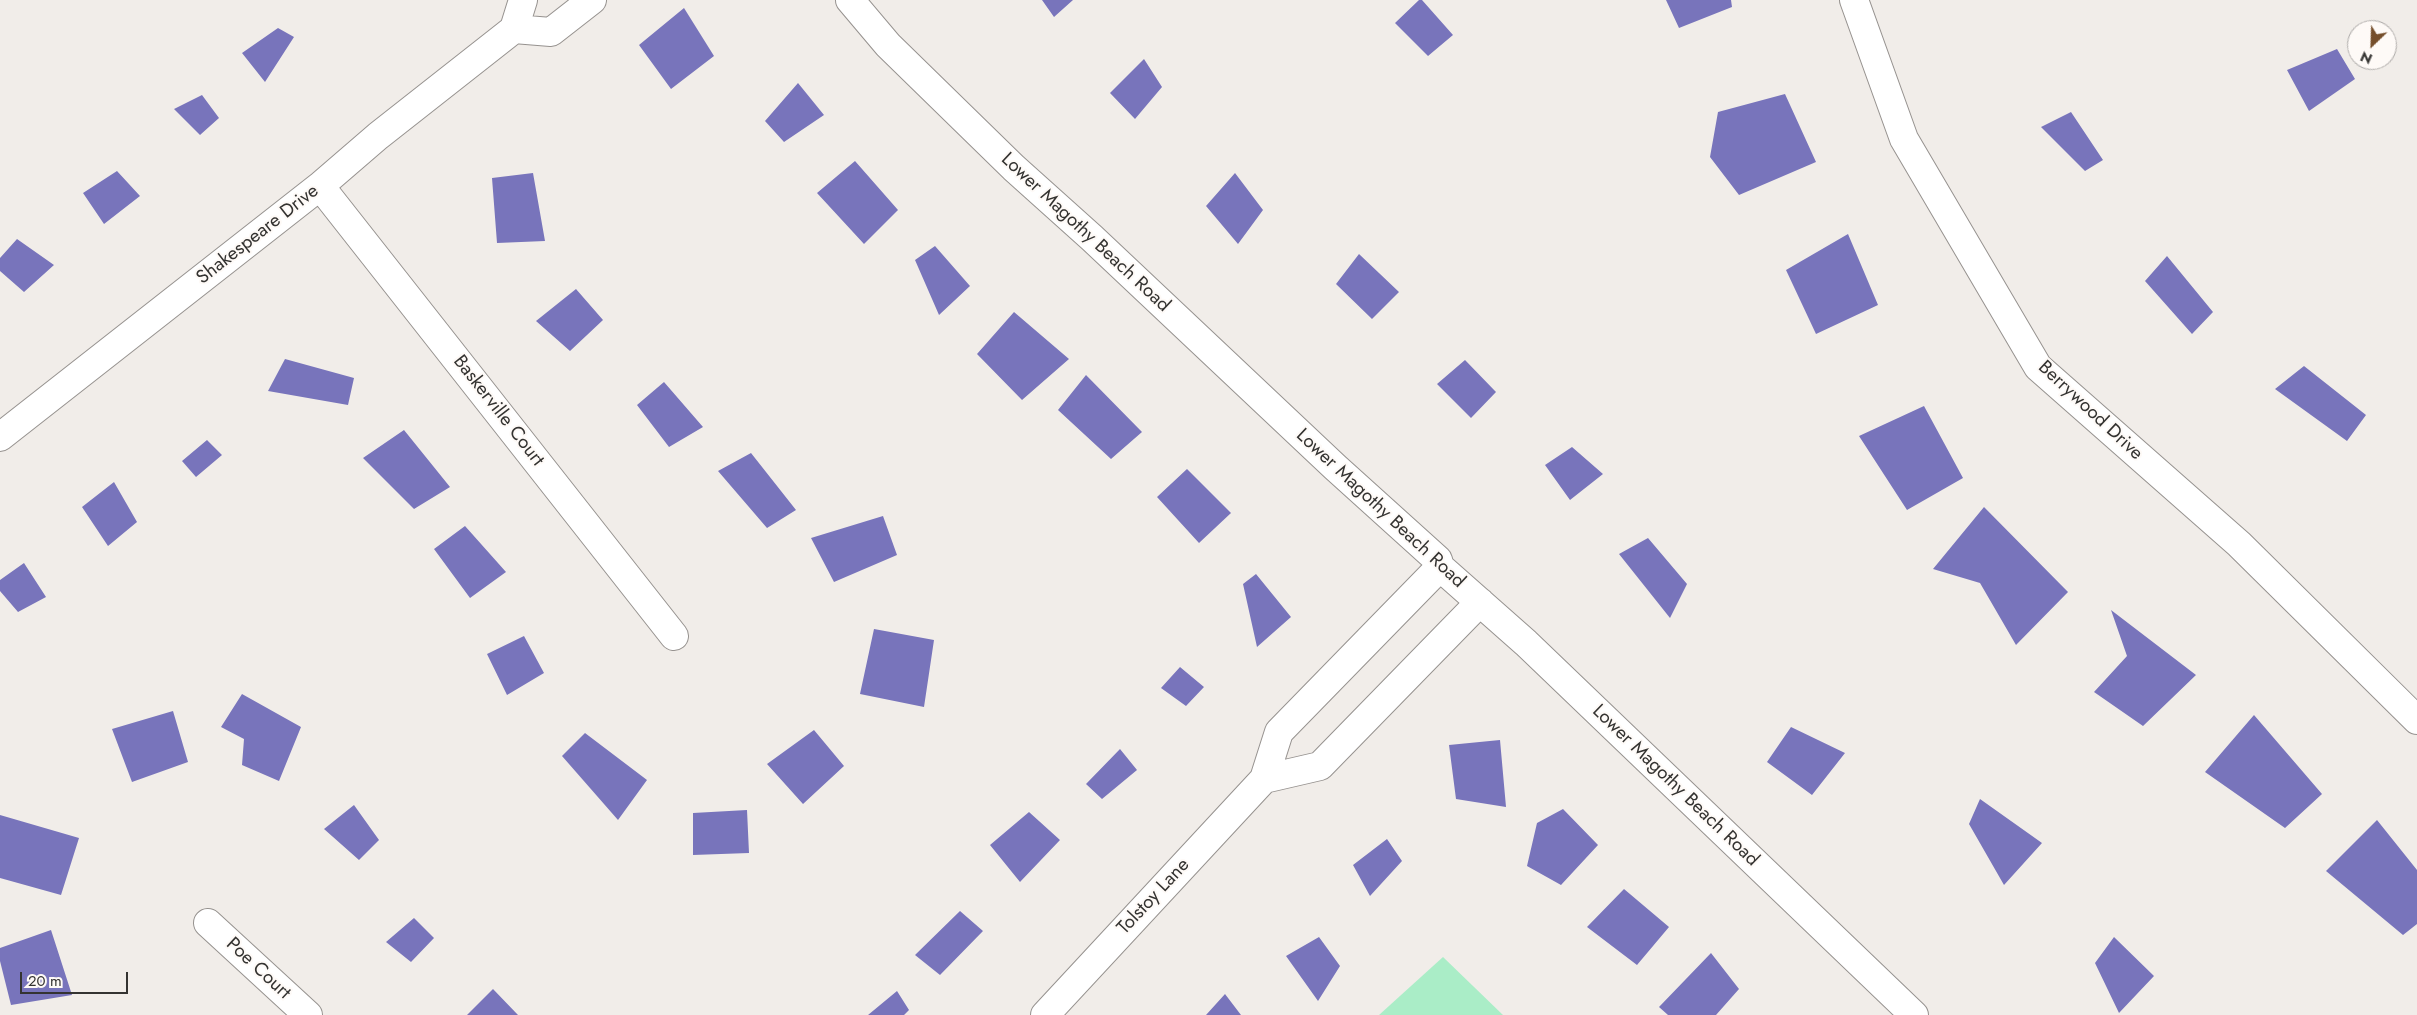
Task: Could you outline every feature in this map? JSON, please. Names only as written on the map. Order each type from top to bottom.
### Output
[{"type":"street","points":[[523,0],[514,29],[551,32],[592,0]]},
{"type":"street","name":"Lower Magothy Beach Road","points":[[850,0],[888,45],[1002,156],[1096,241],[1321,454],[1438,560],[1440,567],[1526,643],[1914,1015]]},
{"type":"street","name":"Berrywood Drive","points":[[1854,0],[1904,139],[2038,366],[2238,544],[2417,720]]},
{"type":"street","name":"Shakespeare Drive","points":[[0,437],[320,186],[378,136],[514,29]]},
{"type":"street","name":"Baskerville Court","points":[[320,186],[674,636]]},
{"type":"street","name":"Tolstoy Lane","points":[[1045,1015],[1264,779],[1279,732],[1440,567]]},
{"type":"street","points":[[1264,779],[1320,766],[1480,602]]},
{"type":"street","name":"Poe Court","points":[[208,923],[308,1015]]},
{"type":"green space","points":[[1443,957],[1503,1015],[1379,1015]]},
{"type":"building","points":[[1042,0],[1073,0],[1054,17]]},
{"type":"building","points":[[1419,0],[1422,0],[1453,35],[1428,56],[1395,23]]},
{"type":"building","points":[[1666,0],[1731,0],[1732,7],[1679,28]]},
{"type":"building","points":[[684,8],[714,56],[671,89],[639,45]]},
{"type":"building","points":[[278,28],[294,37],[265,82],[242,53]]},
{"type":"building","points":[[2337,49],[2347,66],[2347,70],[2350,70],[2355,79],[2309,111],[2287,70]]},
{"type":"building","points":[[1144,59],[1162,87],[1135,119],[1110,93]]},
{"type":"building","points":[[798,83],[824,115],[784,142],[765,121]]},
{"type":"building","points":[[1785,94],[1816,162],[1739,195],[1710,157],[1718,112]]},
{"type":"building","points":[[202,95],[219,118],[200,135],[174,109]]},
{"type":"building","points":[[2071,112],[2103,160],[2085,171],[2041,127]]},
{"type":"building","points":[[855,161],[898,210],[864,244],[817,193]]},
{"type":"building","points":[[117,171],[140,196],[104,224],[83,193]]},
{"type":"building","points":[[533,173],[545,241],[497,243],[492,178]]},
{"type":"building","points":[[1235,173],[1263,210],[1238,244],[1206,206]]},
{"type":"building","points":[[1848,234],[1878,305],[1816,334],[1786,270]]},
{"type":"building","points":[[17,239],[54,265],[24,292],[0,271],[0,258]]},
{"type":"building","points":[[935,246],[970,286],[939,315],[915,260]]},
{"type":"building","points":[[1359,254],[1399,292],[1372,319],[1336,284]]},
{"type":"building","points":[[2167,256],[2213,312],[2192,334],[2145,281]]},
{"type":"building","points":[[576,289],[603,320],[570,351],[536,321]]},
{"type":"building","points":[[1014,312],[1069,359],[1022,400],[977,354]]},
{"type":"building","points":[[285,359],[354,378],[348,405],[268,391]]},
{"type":"building","points":[[1465,360],[1496,392],[1471,418],[1437,384]]},
{"type":"building","points":[[2304,366],[2366,415],[2347,441],[2275,389]]},
{"type":"building","points":[[1086,375],[1142,432],[1111,459],[1058,410]]},
{"type":"building","points":[[664,382],[703,427],[669,447],[637,405]]},
{"type":"building","points":[[1924,406],[1963,478],[1907,510],[1859,436]]},
{"type":"building","points":[[404,430],[450,487],[414,509],[363,458]]},
{"type":"building","points":[[207,440],[222,455],[196,477],[182,461]]},
{"type":"building","points":[[1572,447],[1603,474],[1570,500],[1545,465]]},
{"type":"building","points":[[751,453],[796,510],[767,528],[718,471]]},
{"type":"building","points":[[1187,469],[1231,513],[1199,543],[1157,497]]},
{"type":"building","points":[[114,482],[137,522],[108,546],[82,507]]},
{"type":"building","points":[[1984,507],[2068,592],[2016,645],[1980,583],[1933,569]]},
{"type":"building","points":[[883,516],[897,555],[834,582],[811,538]]},
{"type":"building","points":[[465,526],[506,572],[470,598],[434,549]]},
{"type":"building","points":[[1648,538],[1687,584],[1670,618],[1619,554]]},
{"type":"building","points":[[24,563],[46,597],[18,612],[0,591],[0,580]]},
{"type":"building","points":[[1256,574],[1291,617],[1257,647],[1243,584]]},
{"type":"building","points":[[2111,610],[2196,675],[2143,726],[2094,692],[2127,656]]},
{"type":"building","points":[[874,629],[934,640],[924,707],[860,694]]},
{"type":"building","points":[[524,636],[544,673],[507,695],[487,654]]},
{"type":"building","points":[[1180,667],[1204,687],[1186,706],[1161,688]]},
{"type":"building","points":[[242,694],[301,727],[279,781],[242,765],[244,739],[221,727]]},
{"type":"building","points":[[173,711],[188,762],[132,782],[112,729]]},
{"type":"building","points":[[2254,715],[2322,794],[2285,828],[2205,772]]},
{"type":"building","points":[[1791,727],[1845,753],[1812,795],[1767,762]]},
{"type":"building","points":[[814,730],[844,766],[803,804],[767,764]]},
{"type":"building","points":[[585,733],[647,780],[618,820],[562,756]]},
{"type":"building","points":[[1500,740],[1506,807],[1456,799],[1449,745]]},
{"type":"building","points":[[1120,749],[1137,770],[1102,799],[1086,784]]},
{"type":"building","points":[[1980,799],[2042,843],[2004,885],[1969,824]]},
{"type":"building","points":[[354,805],[379,840],[359,860],[324,829]]},
{"type":"building","points":[[1563,809],[1598,845],[1561,885],[1527,866],[1537,823]]},
{"type":"building","points":[[747,810],[749,853],[693,855],[693,813]]},
{"type":"building","points":[[1029,812],[1060,840],[1020,882],[990,845]]},
{"type":"building","points":[[0,815],[79,838],[61,895],[0,878]]},
{"type":"building","points":[[2377,820],[2417,870],[2417,924],[2403,935],[2326,871]]},
{"type":"building","points":[[1387,839],[1402,861],[1370,896],[1353,865]]},
{"type":"building","points":[[1624,889],[1669,927],[1637,965],[1587,927]]},
{"type":"building","points":[[960,911],[983,931],[940,975],[915,955]]},
{"type":"building","points":[[414,918],[434,938],[411,962],[386,942]]},
{"type":"building","points":[[51,930],[72,995],[11,1005],[0,961],[0,948]]},
{"type":"building","points":[[1319,937],[1340,966],[1318,1001],[1286,956]]},
{"type":"building","points":[[2114,937],[2154,976],[2119,1013],[2095,963]]},
{"type":"building","points":[[1711,953],[1739,989],[1716,1015],[1668,1015],[1659,1007]]},
{"type":"building","points":[[493,989],[518,1015],[467,1015]]},
{"type":"building","points":[[897,991],[909,1010],[904,1015],[868,1015]]},
{"type":"building","points":[[1225,994],[1241,1015],[1206,1015]]}]
